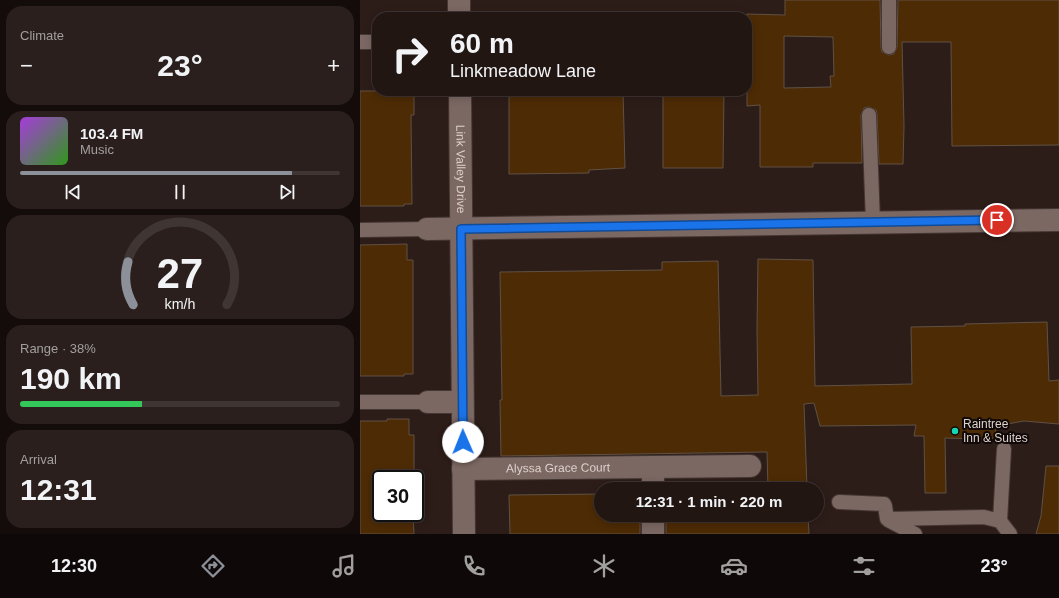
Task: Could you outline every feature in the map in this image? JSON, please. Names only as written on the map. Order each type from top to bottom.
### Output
[{"type":"street","points":[[459,0],[459,12]]},
{"type":"street","name":"Link Valley Drive","points":[[460,96],[464,534]]},
{"type":"street","points":[[427,229],[1059,220]]},
{"type":"street","points":[[428,402],[462,402]]},
{"type":"street","name":"Alyssa Grace Court","points":[[463,469],[750,466]]},
{"type":"street","points":[[653,467],[653,482]]},
{"type":"street","points":[[653,522],[653,534]]},
{"type":"lane","points":[[889,0],[889,47]]},
{"type":"lane","points":[[360,42],[372,42]]},
{"type":"lane","points":[[868,115],[873,222]]},
{"type":"lane","points":[[360,230],[427,229]]},
{"type":"lane","points":[[360,402],[428,402]]},
{"type":"lane","points":[[1000,521],[1004,450]]},
{"type":"lane","points":[[839,502],[884,504],[887,519]]},
{"type":"lane","points":[[887,519],[984,517],[1000,521],[1010,534]]},
{"type":"lane","points":[[887,519],[915,534]]},
{"type":"building","points":[[785,0],[880,0],[881,47],[882,52],[889,55],[894,54],[897,47],[898,0],[1059,0],[1059,145],[952,146],[951,42],[902,42],[904,126],[903,164],[879,164],[877,114],[876,110],[869,107],[864,108],[861,115],[862,163],[813,163],[813,167],[760,167],[760,105],[747,106],[747,96],[752,96],[752,14],[785,15]],"holes":[[[784,36],[833,37],[834,76],[830,76],[831,87],[784,88]]]},
{"type":"building","points":[[360,91],[372,91],[372,96],[414,96],[414,115],[411,115],[412,204],[404,204],[404,206],[360,206]]},
{"type":"building","points":[[509,96],[623,96],[625,168],[589,170],[589,173],[509,174]]},
{"type":"building","points":[[663,96],[724,96],[723,168],[663,168]]},
{"type":"building","points":[[407,244],[407,260],[413,260],[413,374],[404,374],[404,376],[360,376],[360,245]]},
{"type":"building","points":[[758,259],[813,260],[815,386],[912,384],[911,327],[1047,322],[1049,381],[1059,380],[1059,424],[1024,421],[996,426],[995,438],[945,438],[946,493],[925,493],[924,436],[914,436],[916,425],[820,426],[814,403],[804,404],[807,482],[768,482],[767,452],[501,456],[500,400],[502,400],[500,272],[662,270],[662,262],[718,261],[721,396],[758,395]]},
{"type":"building","points":[[387,419],[409,419],[409,435],[414,435],[414,470],[372,470],[372,522],[413,522],[414,534],[360,534],[360,421],[387,421]]},
{"type":"building","name":"Raintree Inn & Suites","points":[[1046,466],[1059,466],[1059,534],[1036,534],[1041,516]]},
{"type":"building","points":[[594,494],[594,522],[640,522],[640,534],[510,534],[509,495]]},
{"type":"building","points":[[666,522],[808,522],[809,534],[666,534]]},
{"type":"place","name":"Raintree Inn & Suites","points":[[955,431]]},
{"type":"route","points":[[463,442],[461,229],[997,220]]}]
